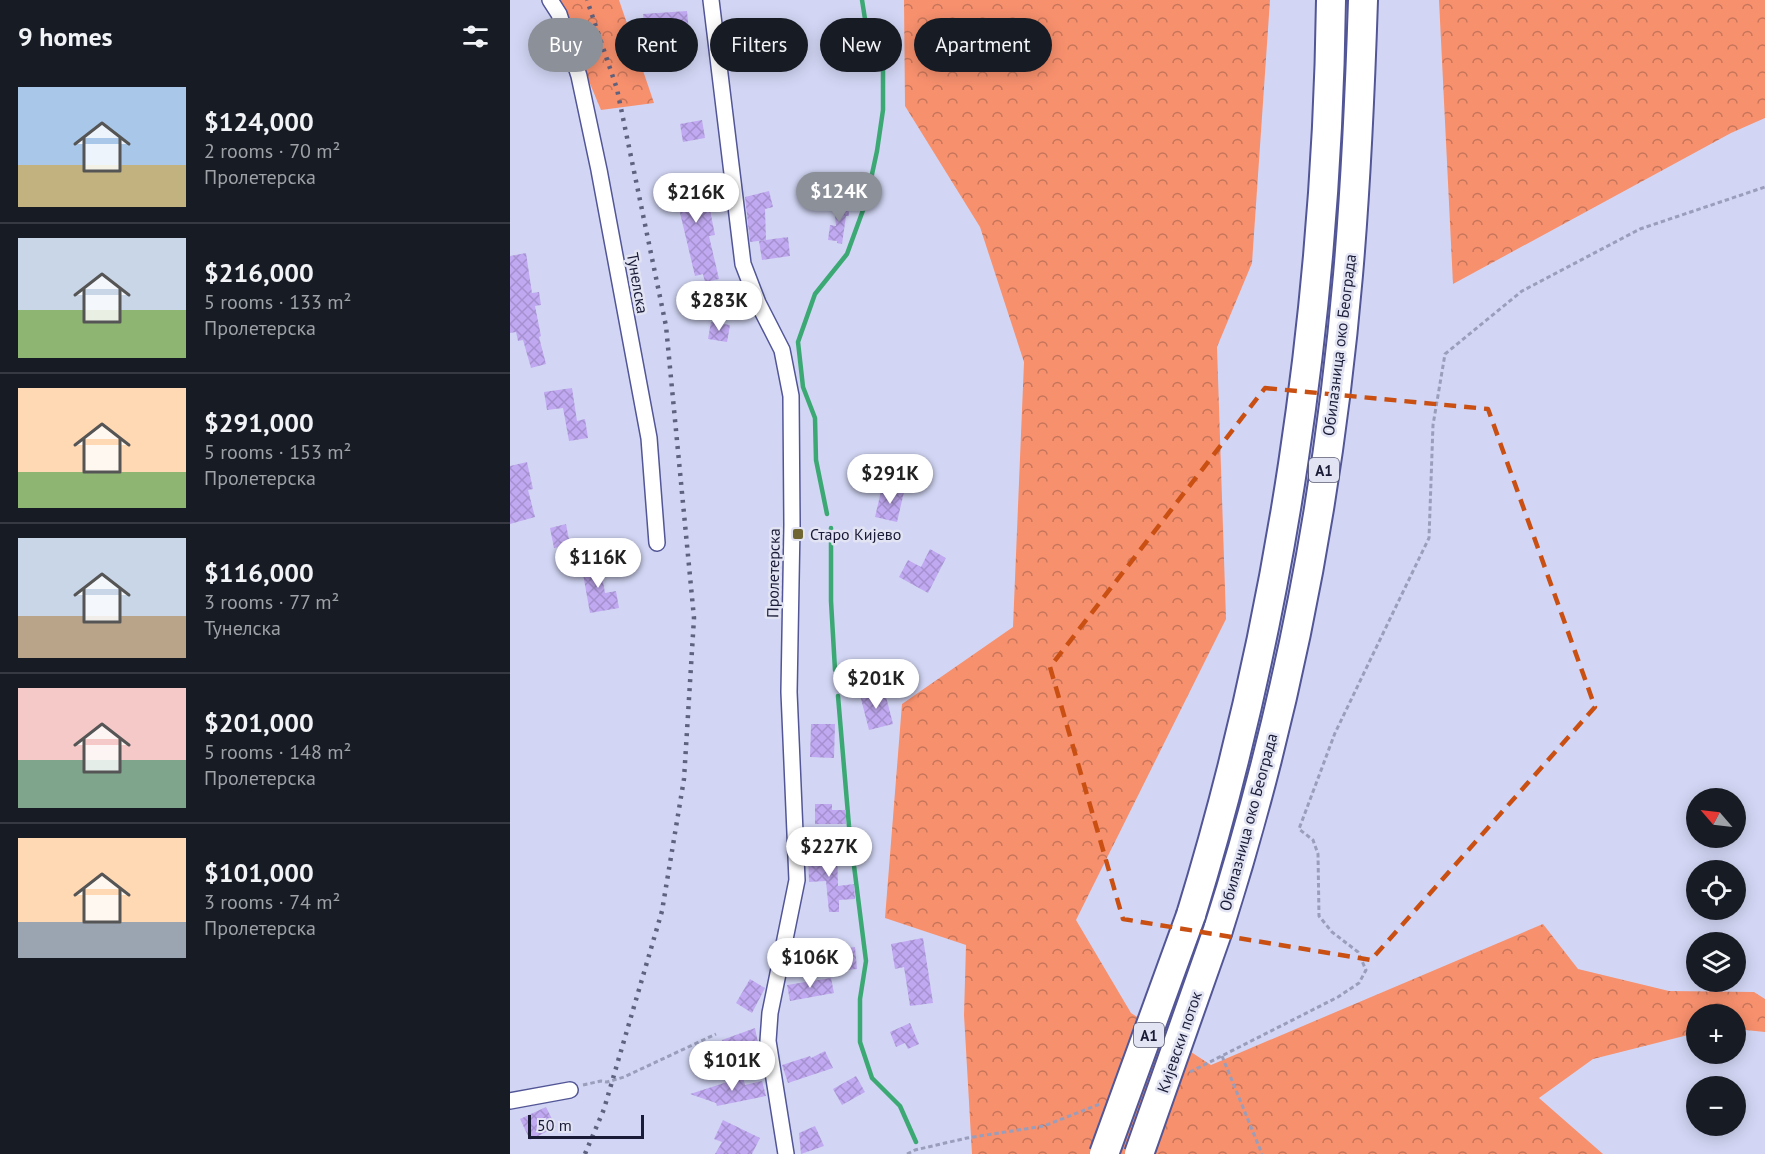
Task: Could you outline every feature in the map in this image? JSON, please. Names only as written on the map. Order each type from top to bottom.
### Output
[{"type":"highway","name":"Обилазница око Београда","points":[[1191,915],[1215,836],[1258,658],[1296,445],[1316,263],[1331,0]]},
{"type":"highway","name":"Обилазница око Београда","points":[[1218,930],[1250,824],[1279,708],[1317,517],[1348,277],[1359,118],[1363,0]]},
{"type":"highway","name":"Кијевски поток","points":[[1104,1154],[1191,915]]},
{"type":"highway","name":"Кијевски поток","points":[[1139,1154],[1218,930]]},
{"type":"street","name":"Тунелска","points":[[550,0],[559,14],[579,76],[599,170],[649,438],[657,543]]},
{"type":"street","name":"Пролетерска","points":[[711,0],[743,264],[758,303],[782,350],[790,396],[792,525],[789,692],[797,880],[768,1031],[769,1053],[786,1154]]},
{"type":"street","points":[[510,1101],[570,1090]]},
{"type":"path","points":[[1299,829],[1335,733],[1429,538],[1433,425],[1445,354],[1521,291],[1640,229],[1765,187]]},
{"type":"path","points":[[570,1090],[590,1082],[607,1082],[624,1077],[716,1034]]},
{"type":"path","points":[[1222,1056],[1262,1154]]},
{"type":"highlighted area","points":[[1265,388],[1488,409],[1595,707],[1371,960],[1123,919],[1050,667]]},
{"type":"green space","points":[[555,0],[619,0],[625,18],[615,18],[615,72],[643,72],[654,103],[601,110],[585,72],[603,72],[603,18],[563,18]]},
{"type":"green space","points":[[904,0],[1270,0],[1252,263],[1217,347],[1226,619],[1076,920],[1131,1013],[1211,1065],[1543,924],[1578,969],[1669,991],[1754,992],[1765,999],[1765,1032],[1746,1030],[1746,1004],[1686,1004],[1686,1036],[1593,1059],[1539,1098],[1603,1154],[972,1154],[964,1015],[966,945],[885,918],[902,704],[1013,627],[1024,362],[980,227],[905,106]]},
{"type":"green space","points":[[1439,0],[1765,0],[1765,118],[1731,133],[1453,284]]},
{"type":"building","points":[[687,11],[688,18],[643,18],[643,14]]},
{"type":"building","points":[[702,120],[705,138],[683,142],[680,124]]},
{"type":"building","points":[[674,174],[703,174],[703,212],[710,210],[715,235],[709,236],[719,279],[705,282],[703,274],[695,276],[677,200],[673,200]]},
{"type":"building","points":[[769,191],[773,207],[765,209],[766,240],[750,242],[745,197]]},
{"type":"building","points":[[848,204],[849,216],[846,216],[842,244],[828,240],[830,225],[836,226],[834,205]]},
{"type":"building","points":[[788,237],[790,256],[762,260],[759,241]]},
{"type":"building","points":[[526,253],[532,293],[539,292],[541,305],[535,306],[541,336],[539,337],[546,364],[531,368],[523,340],[518,341],[516,332],[510,333],[510,256]]},
{"type":"building","points":[[711,322],[730,325],[727,342],[708,339]]},
{"type":"building","points":[[572,388],[577,421],[585,419],[588,438],[569,441],[563,408],[547,410],[544,392]]},
{"type":"building","points":[[527,462],[533,489],[528,490],[535,517],[510,524],[510,466]]},
{"type":"building","points":[[882,487],[904,492],[897,522],[875,517]]},
{"type":"building","points":[[566,524],[570,545],[554,548],[550,528]]},
{"type":"building","points":[[930,549],[946,558],[928,593],[899,577],[908,560],[921,567]]},
{"type":"building","points":[[599,560],[605,593],[616,591],[619,608],[590,613],[581,563]]},
{"type":"building","points":[[884,689],[893,724],[869,730],[860,695]]},
{"type":"building","points":[[811,724],[835,724],[834,758],[810,757]]},
{"type":"building","points":[[815,804],[832,804],[832,810],[846,810],[846,824],[815,824]]},
{"type":"building","points":[[837,852],[838,886],[854,884],[855,899],[839,900],[839,912],[829,912],[826,881],[809,882],[808,853]]},
{"type":"building","points":[[923,938],[933,1003],[910,1006],[904,967],[895,969],[891,944]]},
{"type":"building","points":[[855,947],[857,969],[828,972],[826,950]]},
{"type":"building","points":[[831,978],[834,993],[790,1001],[787,985]]},
{"type":"building","points":[[750,979],[765,988],[752,1013],[736,1003]]},
{"type":"building","points":[[910,1023],[919,1044],[908,1049],[905,1043],[896,1047],[890,1032]]},
{"type":"building","points":[[755,1028],[759,1048],[728,1059],[722,1040]]},
{"type":"building","points":[[825,1051],[833,1068],[788,1083],[782,1065],[810,1056],[811,1058]]},
{"type":"building","points":[[856,1076],[865,1092],[842,1105],[833,1089]]},
{"type":"building","points":[[743,1077],[745,1085],[762,1081],[766,1096],[717,1106],[716,1103],[690,1094]]},
{"type":"building","points":[[546,1107],[556,1127],[530,1140],[520,1119]]},
{"type":"building","points":[[723,1120],[760,1138],[752,1154],[715,1154],[722,1142],[714,1139]]},
{"type":"building","points":[[815,1126],[824,1146],[801,1154],[799,1133]]},
{"type":"waterway","name":"Кијевски поток","points":[[827,514],[816,460],[815,418],[803,387],[798,342],[815,294],[847,254],[866,202],[877,151],[883,110],[883,60],[865,19],[862,0]]},
{"type":"waterway","name":"Кијевски поток","points":[[831,528],[831,601],[835,670]]},
{"type":"waterway","name":"Кијевски поток","points":[[838,696],[849,826],[866,961],[860,999],[860,1042],[872,1078],[900,1106],[916,1142]]},
{"type":"railway","points":[[585,1154],[604,1109],[662,911],[684,779],[694,618],[666,326],[617,89],[587,0]]},
{"type":"place","name":"Старо Кијево","points":[[798,534]]}]
